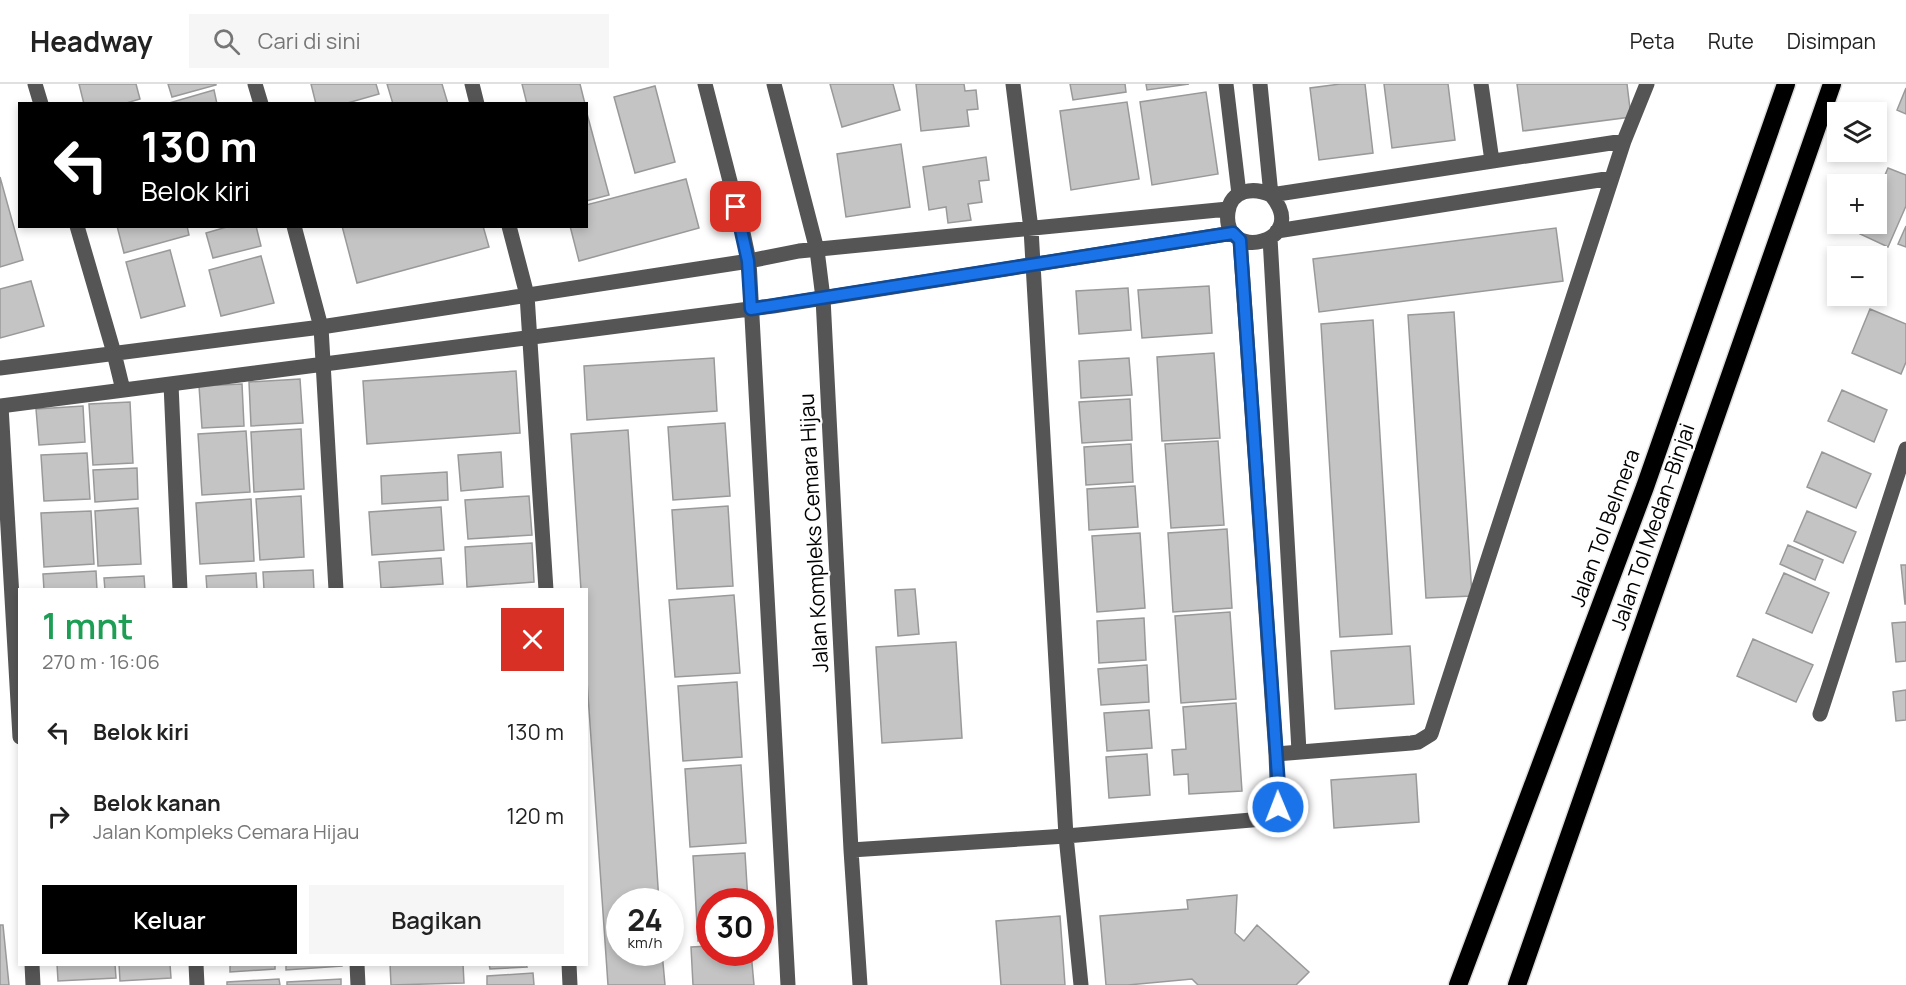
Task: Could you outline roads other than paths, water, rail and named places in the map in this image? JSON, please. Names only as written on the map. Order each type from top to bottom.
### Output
[{"type":"highway","name":"Jalan Tol Belmera","points":[[1458,985],[1645,487],[1786,84]]},
{"type":"highway","name":"Jalan Tol Medan–Binjai","points":[[1517,985],[1832,84]]},
{"type":"street","points":[[35,84],[40,102]]},
{"type":"street","points":[[255,84],[260,102]]},
{"type":"street","points":[[472,84],[476,102]]},
{"type":"street","points":[[705,84],[742,228],[748,261],[788,985]]},
{"type":"street","name":"Jalan Kompleks Cemara Hijau","points":[[774,84],[817,250],[816,299],[860,985]]},
{"type":"street","points":[[1013,84],[1034,264],[1066,836],[1081,985]]},
{"type":"street","points":[[1226,84],[1239,194]]},
{"type":"street","points":[[1260,84],[1271,195]]},
{"type":"street","points":[[1481,84],[1492,161]]},
{"type":"street","points":[[1276,754],[1411,743],[1418,742],[1431,734],[1624,141],[1647,84]]},
{"type":"street","points":[[1271,195],[1624,141]]},
{"type":"street","points":[[18,705],[0,406],[773,306],[1034,264],[1237,236],[1256,244],[1274,235],[1612,178]]},
{"type":"street","points":[[851,850],[1250,821],[1271,816],[1276,812],[1279,801],[1276,754],[1237,236],[1228,217],[1228,209],[1232,201],[1239,194],[1250,189],[1261,190],[1271,195],[1278,202],[1282,212],[1281,222],[1274,235],[1299,751]]},
{"type":"street","points":[[0,368],[321,327],[748,261],[799,251],[1228,209]]},
{"type":"street","points":[[78,228],[123,390]]},
{"type":"street","points":[[295,228],[321,327],[336,588]]},
{"type":"street","points":[[509,228],[526,295],[546,588]]},
{"type":"street","points":[[171,384],[180,588]]},
{"type":"street","points":[[1820,714],[1906,449]]},
{"type":"street","points":[[32,966],[33,985]]},
{"type":"street","points":[[196,966],[197,985]]},
{"type":"street","points":[[357,966],[358,985]]},
{"type":"street","points":[[569,966],[570,985]]}]
